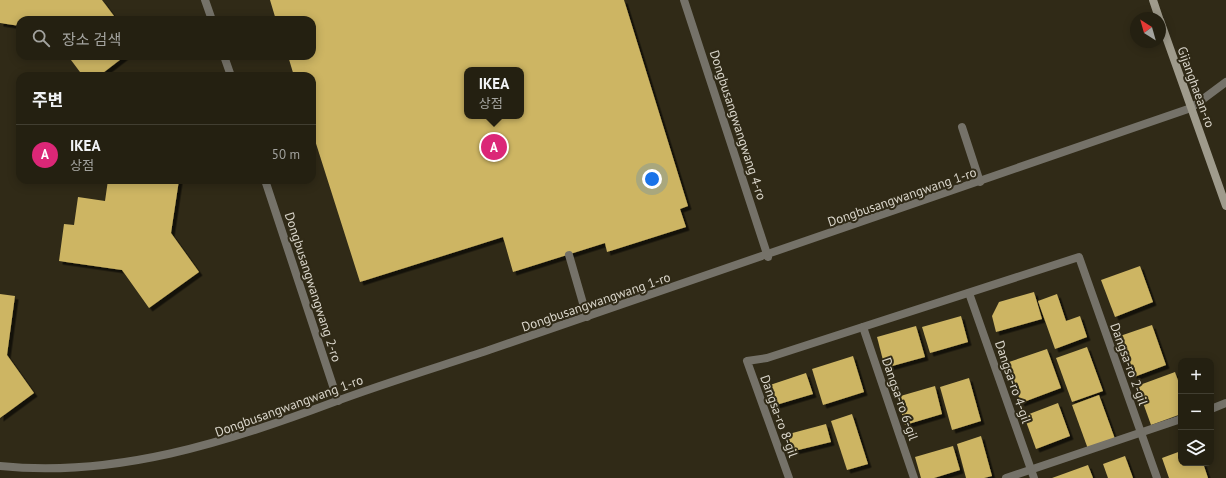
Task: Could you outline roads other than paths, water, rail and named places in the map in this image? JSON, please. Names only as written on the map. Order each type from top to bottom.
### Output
[{"type":"main road","name":"Gijanghaean-ro","points":[[1153,0],[1157,12]]},
{"type":"main road","name":"Gijanghaean-ro","points":[[1166,36],[1226,206]]},
{"type":"street","points":[[206,0],[211,16]]},
{"type":"street","name":"Dongbusangwangwang 4-ro","points":[[684,0],[768,256]]},
{"type":"street","points":[[225,60],[230,72]]},
{"type":"street","name":"Dongbusangwangwang 1-ro","points":[[0,466],[27,472],[90,473],[157,463],[246,437],[338,401],[768,256],[1191,108],[1226,82]]},
{"type":"street","points":[[962,127],[980,182]]},
{"type":"street","name":"Dongbusangwangwang 2-ro","points":[[266,184],[338,401]]},
{"type":"street","points":[[569,254],[587,317]]},
{"type":"street","name":"Dangsa-ro 2-gil","points":[[969,293],[1079,257],[1157,478]]},
{"type":"street","points":[[863,327],[969,293]]},
{"type":"street","name":"Dangsa-ro 4-gil","points":[[969,293],[1034,478]]},
{"type":"street","name":"Dangsa-ro 8-gil","points":[[789,478],[747,361],[767,358],[863,327]]},
{"type":"street","name":"Dangsa-ro 6-gil","points":[[863,327],[914,478]]},
{"type":"street","points":[[1214,408],[1226,404]]},
{"type":"street","points":[[1006,478],[1178,420]]},
{"type":"place","name":"IKEA","points":[[494,147]]}]
